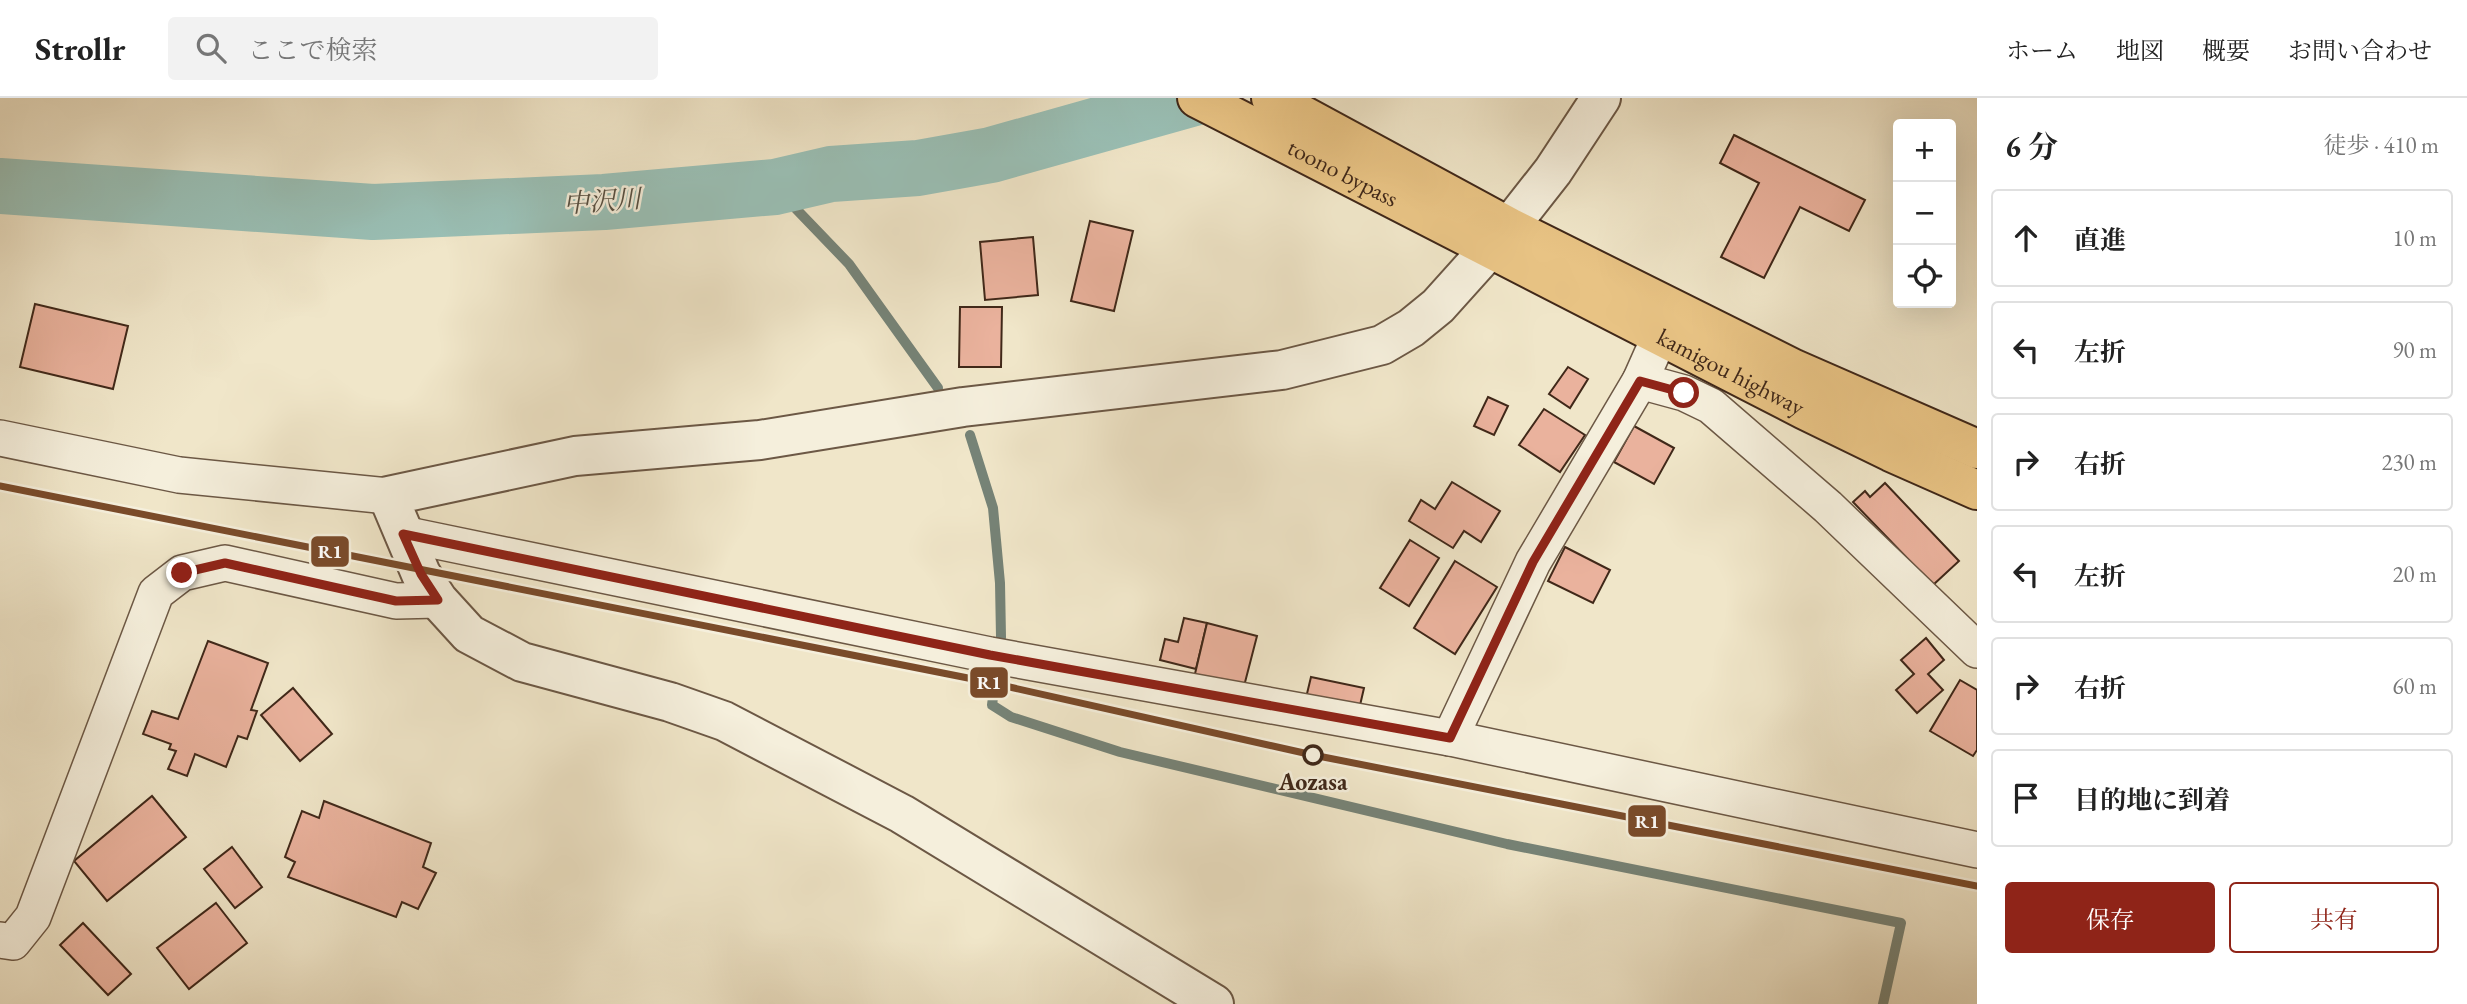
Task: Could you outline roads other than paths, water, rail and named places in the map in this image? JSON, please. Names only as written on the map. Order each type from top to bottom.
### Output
[{"type":"highway","name":"toono bypass","points":[[1197,98],[1272,138],[1499,237]]},
{"type":"highway","name":"toono bypass","points":[[1271,98],[1499,237]]},
{"type":"highway","name":"kamigou highway","points":[[1499,237],[1660,336],[1829,422],[1977,489]]},
{"type":"highway","name":"kamigou highway","points":[[1499,237],[1977,449]]},
{"type":"street","points":[[0,438],[178,475],[388,496],[575,456],[760,440],[963,407],[1282,370],[1382,345],[1411,328],[1438,306],[1553,171],[1601,98]]},
{"type":"street","points":[[1450,738],[1533,562],[1640,381],[1660,336]]},
{"type":"street","points":[[1640,381],[1684,393],[1711,406],[1974,639]]},
{"type":"street","points":[[388,496],[421,574],[438,600],[469,634],[522,662],[670,702],[724,721],[902,814],[1214,1004]]},
{"type":"street","points":[[403,534],[1000,657],[1450,738],[1977,850]]},
{"type":"street","points":[[0,940],[13,942],[33,917],[156,593],[182,573],[225,563],[396,601],[438,600]]},
{"type":"waterway","name":"中沢川","points":[[0,186],[373,212],[604,202],[775,187],[831,174],[918,168],[991,155],[1194,98]]},
{"type":"waterway","points":[[775,187],[849,264],[938,388]]},
{"type":"waterway","points":[[970,435],[993,508],[1000,583],[1001,637],[992,705],[1011,717],[1120,752],[1507,844],[1901,923],[1883,1004]]},
{"type":"place","name":"Aozasa","points":[[1313,755]]}]
